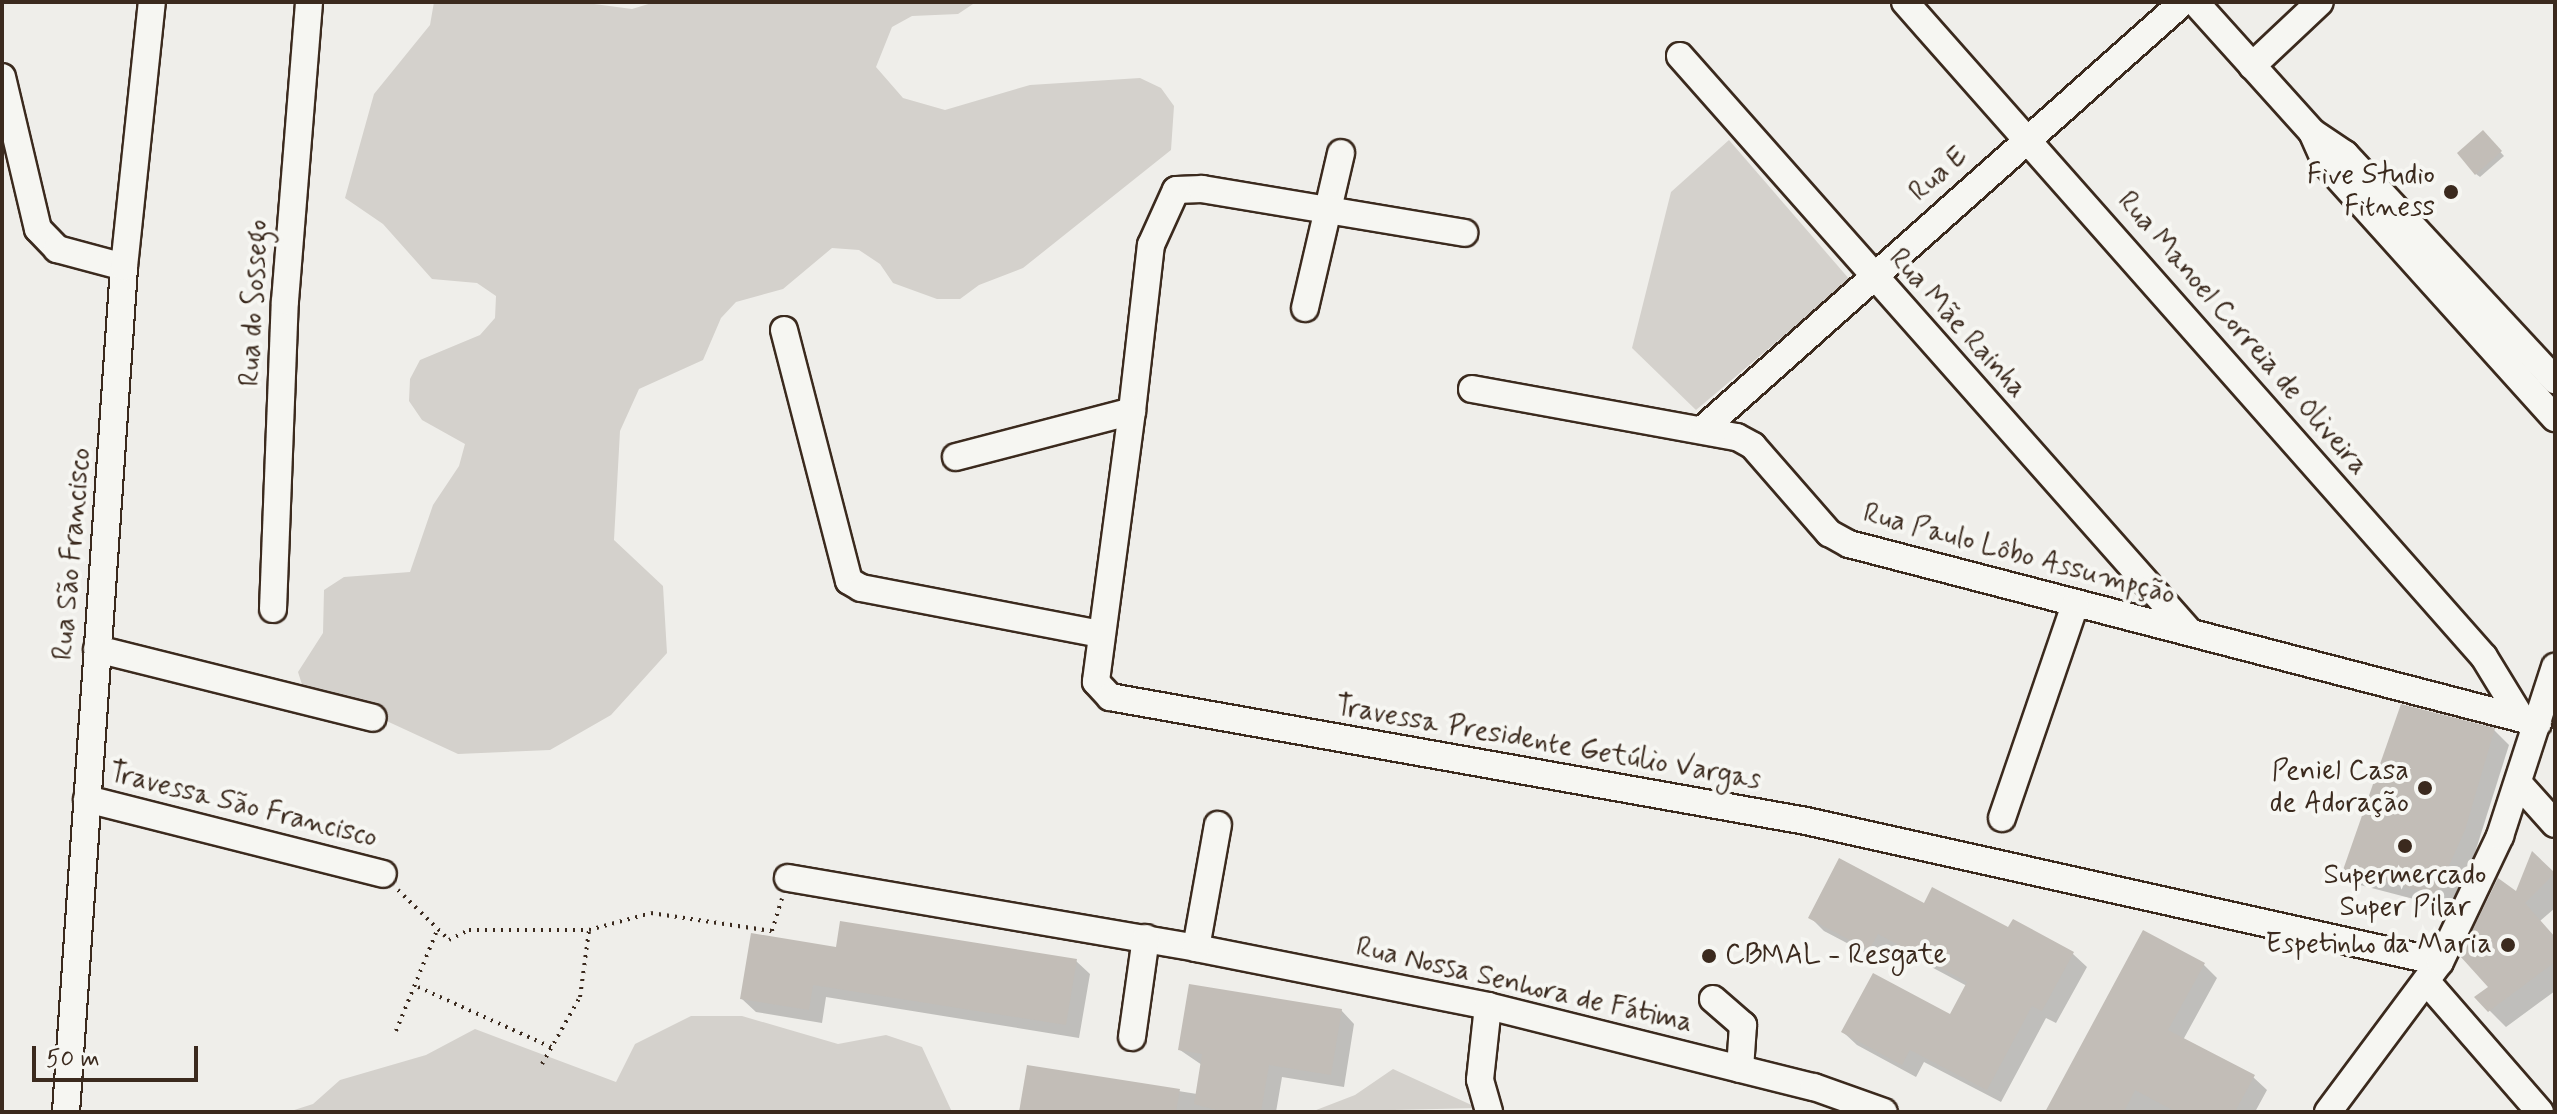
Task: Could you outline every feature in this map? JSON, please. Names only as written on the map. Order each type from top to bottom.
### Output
[{"type":"street","name":"Rua São Francisco","points":[[66,1112],[124,267],[152,2]]},
{"type":"street","name":"Rua do Sossego","points":[[273,609],[285,301],[309,2]]},
{"type":"street","name":"Rua Manoel Correia de Oliveira","points":[[1905,2],[2484,657],[2529,720]]},
{"type":"street","name":"Rua E","points":[[1703,429],[2183,2]]},
{"type":"street","points":[[2195,2],[2312,132],[2345,154],[2555,380]]},
{"type":"street","points":[[2252,66],[2320,2]]},
{"type":"street","name":"Rua Mãe Rainha","points":[[1680,56],[1871,277],[2190,632]]},
{"type":"street","points":[[2,77],[8,125],[44,238],[72,255],[124,267]]},
{"type":"street","points":[[2312,132],[2326,164],[2555,418]]},
{"type":"street","points":[[1305,308],[1341,153]]},
{"type":"street","name":"Travessa Presidente Getúlio Vargas","points":[[1326,211],[1202,189],[1176,190],[1151,245],[1096,682],[1110,697],[1806,821],[2433,972]]},
{"type":"street","points":[[1326,211],[1464,233]]},
{"type":"street","points":[[784,330],[849,581],[861,588],[1101,634]]},
{"type":"street","name":"Rua Paulo Lôbo Assumpção","points":[[1472,389],[1703,429],[1753,446],[1829,533],[1849,544],[2072,613],[2190,632],[2529,720]]},
{"type":"street","points":[[956,457],[1132,411]]},
{"type":"street","points":[[2002,818],[2072,613]]},
{"type":"street","points":[[97,649],[373,718]]},
{"type":"street","points":[[2328,1112],[2433,972],[2520,785],[2529,720],[2555,667]]},
{"type":"street","points":[[2520,785],[2555,824]]},
{"type":"street","name":"Travessa São Francisco","points":[[87,799],[383,874]]},
{"type":"street","points":[[1196,948],[1218,825]]},
{"type":"street","name":"Rua Nossa Senhora de Fátima","points":[[788,878],[1146,938],[1488,1006],[1740,1069],[1884,1112]]},
{"type":"street","points":[[1132,1037],[1146,938]]},
{"type":"street","points":[[2433,972],[2540,1112]]},
{"type":"street","points":[[1713,999],[1743,1025],[1740,1069]]},
{"type":"street","points":[[1488,1006],[1480,1080],[1489,1112]]},
{"type":"path","points":[[383,874],[436,933],[449,940],[469,930],[589,930],[651,913],[772,931],[788,878]]},
{"type":"path","points":[[542,1064],[580,997],[589,930]]},
{"type":"path","points":[[396,1031],[418,987],[436,933]]},
{"type":"path","points":[[418,987],[553,1048]]},
{"type":"shaded area","points":[[434,2],[579,2],[632,9],[655,2],[976,2],[958,14],[912,16],[892,27],[876,67],[903,98],[945,110],[1030,85],[1140,78],[1161,88],[1174,106],[1171,150],[1023,268],[979,285],[960,299],[937,299],[893,283],[880,264],[859,250],[832,248],[783,289],[736,302],[721,318],[703,360],[639,389],[620,431],[614,540],[663,586],[667,653],[611,715],[550,750],[458,754],[352,705],[305,694],[298,672],[323,633],[324,590],[344,577],[410,572],[433,505],[459,466],[465,444],[422,420],[409,401],[410,379],[420,360],[480,335],[495,318],[496,296],[477,283],[432,279],[383,224],[345,198],[374,94],[430,25]]},
{"type":"shaded area","points":[[1729,140],[1850,280],[1696,410],[1632,348],[1671,192]]},
{"type":"shaded area","points":[[691,1016],[742,1016],[838,1044],[886,1035],[922,1047],[952,1112],[288,1112],[313,1104],[340,1080],[426,1055],[475,1029],[616,1082],[635,1044]]},
{"type":"shaded area","points":[[1393,1069],[1478,1108],[1311,1112],[1355,1095]]},
{"type":"building","name":"Five Studio Fitness","points":[[2483,130],[2502,151],[2475,175],[2457,153]]},
{"type":"building","points":[[2401,704],[2495,728],[2465,830],[2436,895],[2343,870]]},
{"type":"building","name":"Espetinho da Maria","points":[[2532,851],[2555,873],[2525,903],[2555,937],[2555,962],[2488,1012],[2474,997],[2488,987],[2460,956],[2498,878],[2516,891]]},
{"type":"building","points":[[1839,858],[1924,903],[1932,887],[2008,927],[2013,919],[2074,952],[2042,1011],[2032,1006],[1987,1090],[1910,1050],[1902,1065],[1841,1032],[1873,973],[1950,1014],[1967,982],[1878,934],[1869,950],[1808,918]]},
{"type":"building","points":[[840,921],[1077,959],[1066,1025],[813,985],[809,1010],[740,999],[751,933],[836,947]]},
{"type":"building","points":[[2143,930],[2205,963],[2168,1030],[2255,1075],[2235,1112],[2176,1112],[2135,1090],[2124,1112],[2045,1112]]},
{"type":"building","points":[[1189,984],[1342,1009],[1331,1075],[1269,1065],[1261,1112],[1223,1112],[1194,1104],[1202,1054],[1178,1050]]},
{"type":"building","points":[[1027,1065],[1180,1089],[1176,1112],[1019,1112]]},
{"type":"place","name":"Five Studio Fitness","points":[[2451,192]]},
{"type":"place","name":"Peniel Casa de Adoração","points":[[2425,788]]},
{"type":"place","name":"Supermercado Super Pilar","points":[[2405,846]]},
{"type":"place","name":"Espetinho da Maria","points":[[2508,945]]},
{"type":"place","name":"CBMAL - Resgate","points":[[1709,956]]}]
